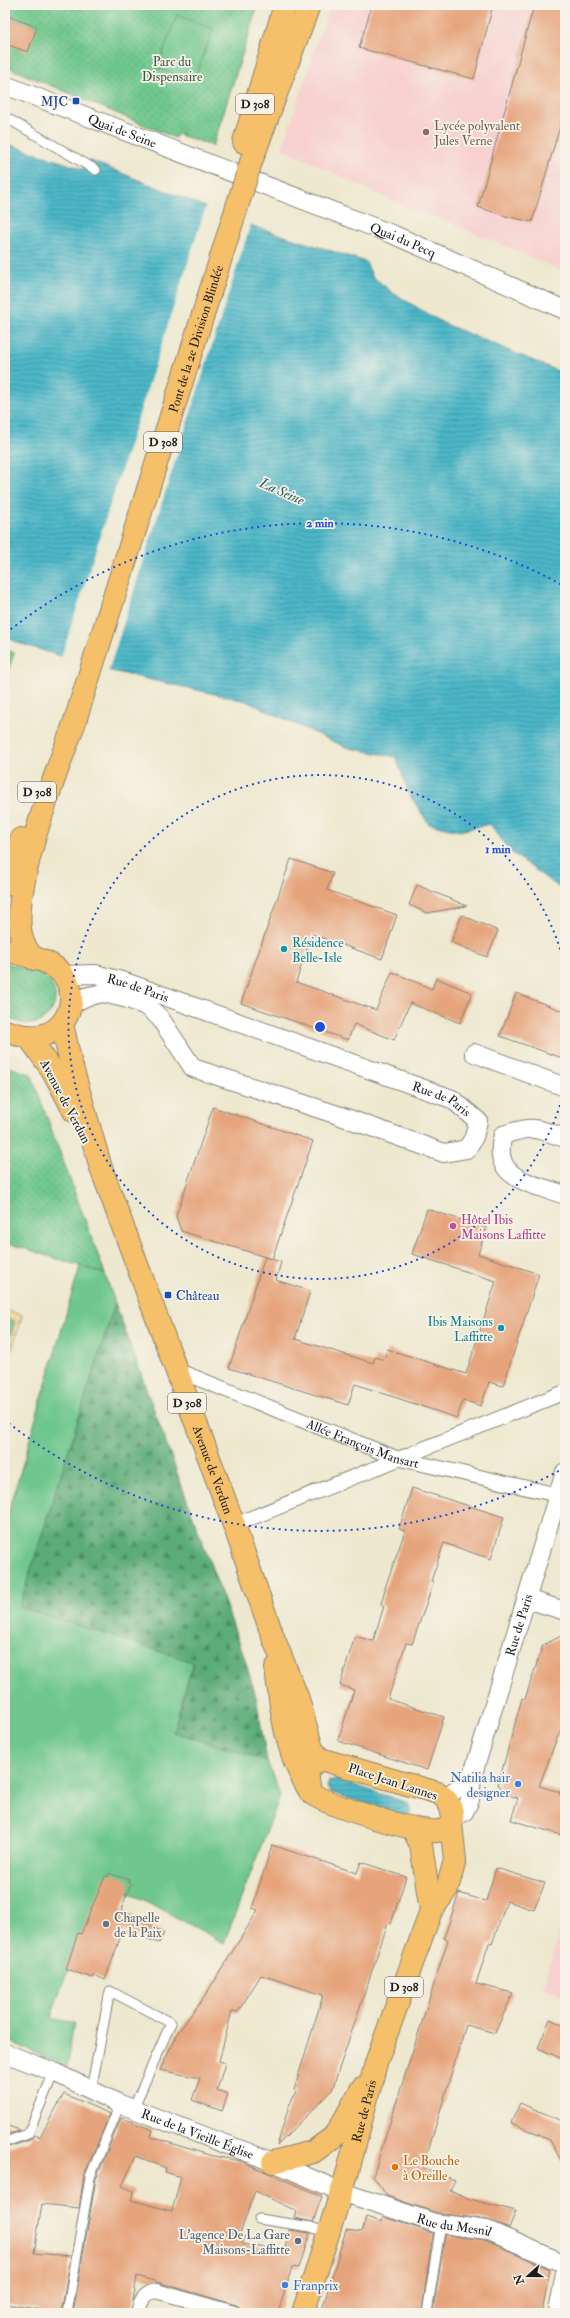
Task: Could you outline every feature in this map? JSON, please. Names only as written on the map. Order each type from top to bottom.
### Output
[{"type":"main road","name":"D 308","points":[[244,163],[285,5]]},
{"type":"main road","name":"D 308","points":[[244,163],[309,5]]},
{"type":"main road","name":"Pont de la 2e Division Blindée","points":[[68,722],[244,163]]},
{"type":"main road","name":"D 308","points":[[5,885],[68,722]]},
{"type":"main road","name":"D 308","points":[[34,959],[22,942],[19,918],[20,898],[68,722]]},
{"type":"main road","points":[[5,950],[50,964],[63,975],[71,990],[71,1004],[62,1024],[44,1035],[28,1036],[5,1031]]},
{"type":"main road","name":"Avenue de Verdun","points":[[62,1024],[70,1064],[101,1168],[174,1369],[234,1524],[273,1637],[298,1699],[312,1748],[320,1759]]},
{"type":"main road","name":"Avenue de Verdun","points":[[28,1036],[53,1071],[101,1168]]},
{"type":"main road","name":"Avenue de Verdun","points":[[273,1637],[281,1706],[293,1758],[299,1773],[310,1792]]},
{"type":"main road","points":[[320,1759],[312,1765],[307,1773],[310,1792],[318,1798],[426,1832],[446,1829],[452,1821]]},
{"type":"main road","name":"Place Jean Lannes","points":[[320,1759],[438,1793],[451,1805],[452,1821]]},
{"type":"main road","name":"Rue de Paris","points":[[303,2313],[342,2192],[376,2063],[431,1911],[447,1889],[454,1860],[452,1821]]},
{"type":"main road","name":"Rue de Paris","points":[[413,1829],[421,1845],[431,1911]]},
{"type":"main road","points":[[273,2162],[313,2152],[336,2135],[376,2063]]},
{"type":"street","name":"Quai de Seine","points":[[6,88],[244,163]]},
{"type":"street","name":"Quai du Pecq","points":[[244,163],[394,235],[565,310]]},
{"type":"street","name":"Rue de Paris","points":[[63,975],[95,974],[125,982],[452,1099],[478,1121],[474,1137],[468,1149],[444,1153],[338,1115],[193,1068],[160,1018],[148,1007],[128,999],[103,993],[85,997],[71,1004]]},
{"type":"street","points":[[474,1053],[565,1087]]},
{"type":"street","points":[[565,1138],[534,1127],[503,1135],[500,1145],[501,1162],[512,1176],[565,1195]]},
{"type":"street","name":"Allée François Mansart","points":[[174,1369],[396,1458],[558,1495]]},
{"type":"street","points":[[234,1524],[396,1458],[565,1392]]},
{"type":"street","name":"Rue de Paris","points":[[452,1821],[464,1812],[470,1800],[472,1777],[565,1472]]},
{"type":"street","points":[[527,1599],[565,1611]]},
{"type":"street","points":[[445,1798],[472,1777]]},
{"type":"street","name":"Rue de la Vieille Église","points":[[5,2053],[54,2072],[127,2107],[273,2162],[342,2192]]},
{"type":"street","name":"Rue du Mesnil","points":[[342,2192],[374,2204],[441,2224],[487,2230],[565,2264]]},
{"type":"street","points":[[558,2313],[565,2272]]},
{"type":"street","points":[[139,2313],[140,2303],[145,2296],[150,2292],[156,2291],[234,2313]]},
{"type":"lane","points":[[5,116],[96,170]]},
{"type":"lane","points":[[67,2313],[90,2177],[171,2023],[110,1991],[91,2090]]},
{"type":"lane","points":[[5,2142],[28,2134],[54,2072]]},
{"type":"lane","points":[[259,2219],[310,2227],[329,2234]]},
{"type":"lane","points":[[427,2313],[441,2224]]},
{"type":"shaded area","name":"Lycée polyvalent Jules Verne","points":[[330,5],[565,5],[565,272],[451,223],[413,210],[282,149]]},
{"type":"shaded area","points":[[565,1911],[565,1996],[543,1987]]},
{"type":"green space","name":"Parc du Dispensaire","points":[[5,5],[258,5],[213,146],[177,134],[175,138],[5,66]]},
{"type":"green space","points":[[177,15],[213,29],[194,81],[157,68]]},
{"type":"green space","points":[[5,649],[14,653],[5,681]]},
{"type":"green space","points":[[5,963],[39,973],[48,979],[52,985],[55,992],[54,1006],[50,1013],[39,1022],[25,1024],[5,1017]]},
{"type":"green space","points":[[5,1066],[31,1074],[105,1274],[5,1242]]},
{"type":"green space","points":[[80,1266],[105,1274],[115,1303],[19,1607],[193,1662],[173,1732],[267,1761],[280,1796],[224,1943],[142,1899],[107,1885],[76,1950],[51,2018],[74,2023],[66,2067],[5,2039],[5,1525]]},
{"type":"green space","points":[[115,1303],[243,1653],[256,1697],[267,1761],[173,1732],[193,1663],[19,1607]]},
{"type":"green space","points":[[5,1318],[15,1321],[5,1355]]},
{"type":"sand","points":[[5,1310],[22,1315],[5,1373],[5,1355],[15,1321],[5,1318]]},
{"type":"water","name":"La Seine","points":[[5,143],[83,169],[89,160],[250,225],[366,262],[372,276],[393,293],[443,323],[565,374],[565,892],[511,852],[490,824],[459,831],[429,824],[409,794],[396,757],[345,747],[246,701],[107,670],[18,643],[5,636]]},
{"type":"water","points":[[336,1779],[408,1803],[411,1812],[404,1817],[330,1792],[327,1787],[329,1781]]},
{"type":"pier","points":[[206,206],[251,223],[108,672],[61,658]]},
{"type":"building","points":[[372,5],[493,5],[474,79],[359,48]]},
{"type":"building","points":[[534,5],[565,5],[565,109],[532,222],[505,216],[478,207]]},
{"type":"building","points":[[5,15],[37,27],[28,52],[5,44]]},
{"type":"building","name":"Résidence Belle-Isle","points":[[291,859],[333,873],[327,890],[397,915],[382,959],[312,934],[296,982],[376,1010],[392,972],[432,989],[436,978],[472,993],[460,1023],[410,1003],[394,1040],[354,1024],[348,1040],[241,1003]]},
{"type":"building","points":[[417,885],[467,906],[427,913],[409,905]]},
{"type":"building","points":[[462,915],[498,931],[487,957],[451,942]]},
{"type":"building","points":[[516,993],[565,1012],[565,1059],[500,1036]]},
{"type":"building","points":[[213,1107],[313,1141],[272,1259],[181,1231],[176,1216]]},
{"type":"building","points":[[427,1209],[487,1228],[478,1254],[539,1274],[503,1386],[489,1382],[481,1406],[463,1400],[457,1418],[355,1384],[348,1405],[229,1368],[265,1257],[281,1262],[276,1280],[310,1291],[295,1339],[373,1363],[375,1357],[384,1360],[387,1349],[466,1374],[496,1281],[412,1254]]},
{"type":"building","points":[[412,1488],[504,1517],[491,1559],[444,1543],[431,1581],[434,1581],[412,1644],[406,1643],[388,1699],[444,1717],[427,1770],[338,1741],[354,1690],[340,1685],[355,1636],[373,1641],[384,1606],[381,1604],[386,1585],[405,1531],[399,1529]]},
{"type":"building","points":[[565,1634],[565,1734],[560,1733],[557,1738],[539,1786],[560,1792],[559,1794],[565,1796],[565,1836],[511,1820],[518,1798],[500,1792],[501,1787],[498,1785],[522,1698],[525,1699],[543,1645]]},
{"type":"building","points":[[272,1845],[357,1873],[361,1862],[406,1877],[391,1924],[388,1923],[332,2090],[277,2146],[291,2099],[296,2092],[294,2090],[323,1995],[261,1975],[238,2012],[232,2011],[219,2061],[225,2063],[217,2090],[228,2094],[222,2111],[192,2100],[200,2078],[160,2070],[176,2035],[205,1996],[258,1910],[252,1908]]},
{"type":"building","points":[[496,1868],[545,1883],[534,1910],[507,1901],[492,1944],[489,1943],[476,1984],[513,1993],[495,2033],[466,2025],[423,2168],[455,2180],[450,2190],[470,2199],[516,2211],[509,2228],[488,2220],[437,2213],[387,2196],[373,2176],[448,1940],[444,1938],[459,1893],[486,1901]]},
{"type":"building","name":"Chapelle de la Paix","points":[[109,1873],[129,1880],[128,1883],[131,1884],[121,1909],[164,1933],[159,1943],[123,1930],[105,1980],[94,1975],[93,1978],[66,1969],[78,1933],[81,1934],[105,1876],[108,1877]]},
{"type":"building","points":[[550,2019],[565,2026],[565,2060],[538,2048]]},
{"type":"building","points":[[64,2094],[110,2114],[84,2175],[79,2208],[42,2204],[34,2253],[71,2256],[61,2313],[37,2313],[38,2309],[5,2304],[5,2148],[30,2140],[34,2135],[40,2137]]},
{"type":"building","points":[[520,2103],[565,2122],[565,2168],[550,2140],[511,2123]]},
{"type":"building","points":[[121,2118],[153,2130],[151,2137],[209,2155],[240,2161],[322,2196],[313,2222],[294,2218],[296,2211],[255,2191],[240,2234],[245,2237],[242,2244],[284,2251],[290,2230],[310,2233],[299,2268],[292,2267],[278,2313],[242,2313],[242,2309],[236,2305],[137,2276],[131,2313],[73,2313],[96,2179]],"holes":[[[136,2156],[166,2168],[165,2172],[181,2177],[172,2211],[131,2200],[134,2191],[122,2186]]]},
{"type":"building","points":[[5,2125],[20,2130],[5,2136]]},
{"type":"building","points":[[366,2217],[382,2222],[383,2217],[433,2233],[422,2309],[419,2313],[321,2313],[346,2230],[362,2232]]},
{"type":"building","points":[[445,2235],[484,2240],[550,2269],[542,2313],[451,2313],[433,2311]]},
{"type":"place","name":"MJC","points":[[76,101]]},
{"type":"place","name":"Lycée polyvalent Jules Verne","points":[[426,132]]},
{"type":"place","name":"Résidence Belle-Isle","points":[[284,949]]},
{"type":"place","name":"Hôtel Ibis Maisons Laffitte","points":[[453,1226]]},
{"type":"place","name":"Château","points":[[168,1295]]},
{"type":"place","name":"Ibis Maisons Laffitte","points":[[501,1328]]},
{"type":"place","name":"Natilia hair designer","points":[[518,1784]]},
{"type":"place","name":"Chapelle de la Paix","points":[[106,1924]]},
{"type":"place","name":"Le Bouche à Oreille","points":[[395,2167]]},
{"type":"place","name":"L'agence De La Gare Maisons-Laffitte","points":[[298,2241]]},
{"type":"place","name":"Franprix","points":[[285,2285]]}]
